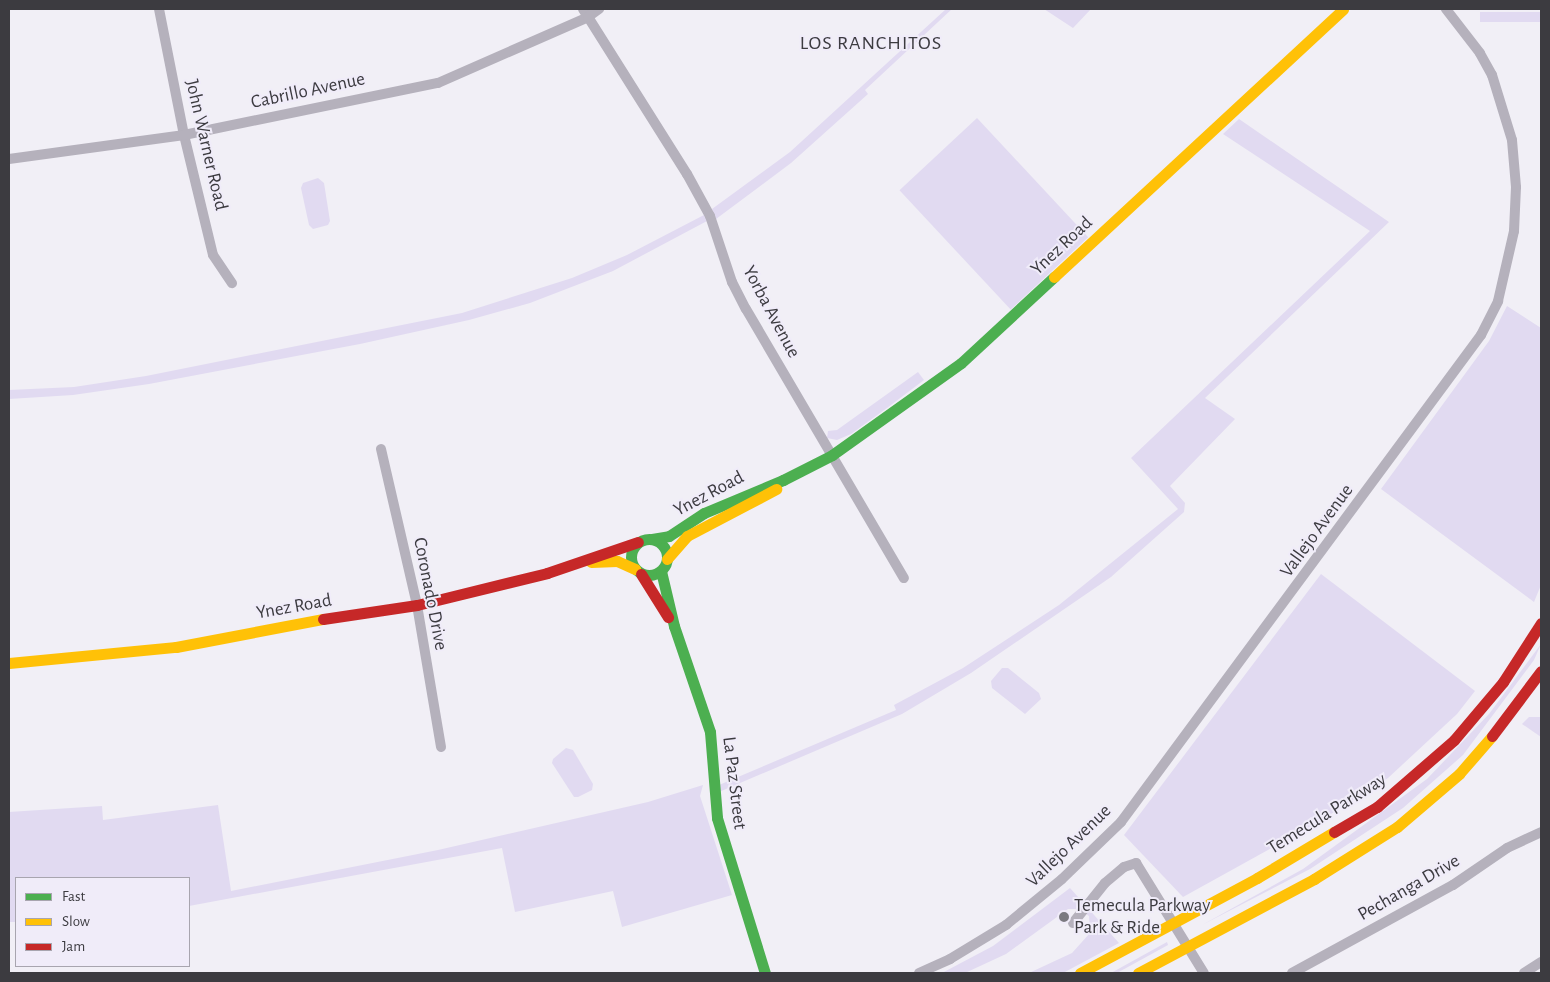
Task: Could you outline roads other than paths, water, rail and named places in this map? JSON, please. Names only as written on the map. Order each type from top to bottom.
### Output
[{"type":"main road","name":"Ynez Road","points":[[652,539],[669,536],[704,513],[761,487],[783,480],[832,455],[961,364],[1343,9]]},
{"type":"main road","name":"Ynez Road","points":[[667,559],[687,536],[767,495],[783,480]]},
{"type":"main road","points":[[652,539],[665,548],[667,559],[661,571],[652,575],[638,572],[631,553],[638,542],[652,539]]},
{"type":"main road","name":"Ynez Road","points":[[9,663],[176,647],[320,619],[417,605],[582,562],[638,542]]},
{"type":"main road","name":"Ynez Road","points":[[582,562],[617,561],[638,572]]},
{"type":"main road","name":"La Paz Street","points":[[661,571],[674,626],[710,732],[717,818],[765,973]]},
{"type":"main road","name":"La Paz Street","points":[[638,572],[674,626]]},
{"type":"main road","name":"Temecula Parkway","points":[[1080,973],[1322,842],[1400,789],[1467,725],[1503,682],[1541,623]]},
{"type":"main road","points":[[1138,973],[1314,878],[1397,826],[1459,774],[1487,743],[1541,671]]},
{"type":"street","name":"John Warner Road","points":[[159,9],[184,136],[213,255],[232,283]]},
{"type":"street","name":"Cabrillo Avenue","points":[[9,159],[184,136],[438,83],[586,13],[599,9]]},
{"type":"street","name":"Vallejo Avenue","points":[[919,973],[1006,925],[1068,873],[1121,822],[1481,335],[1498,301],[1514,231],[1516,187],[1512,140],[1492,75],[1480,53],[1446,9]]},
{"type":"street","name":"Yorba Avenue","points":[[586,13],[710,216],[732,282],[904,578]]},
{"type":"street","name":"Coronado Drive","points":[[381,449],[417,605],[441,747]]},
{"type":"street","name":"Pechanga Drive","points":[[1292,973],[1453,885],[1507,848],[1541,832]]},
{"type":"street","points":[[1073,923],[1104,883],[1132,863],[1139,864],[1172,923],[1204,973]]},
{"type":"street","points":[[1524,973],[1541,962]]},
{"type":"place","name":"Temecula Parkway Park & Ride","points":[[1064,917]]},
{"type":"district","name":"LOS RANCHITOS","points":[[871,43]]}]
